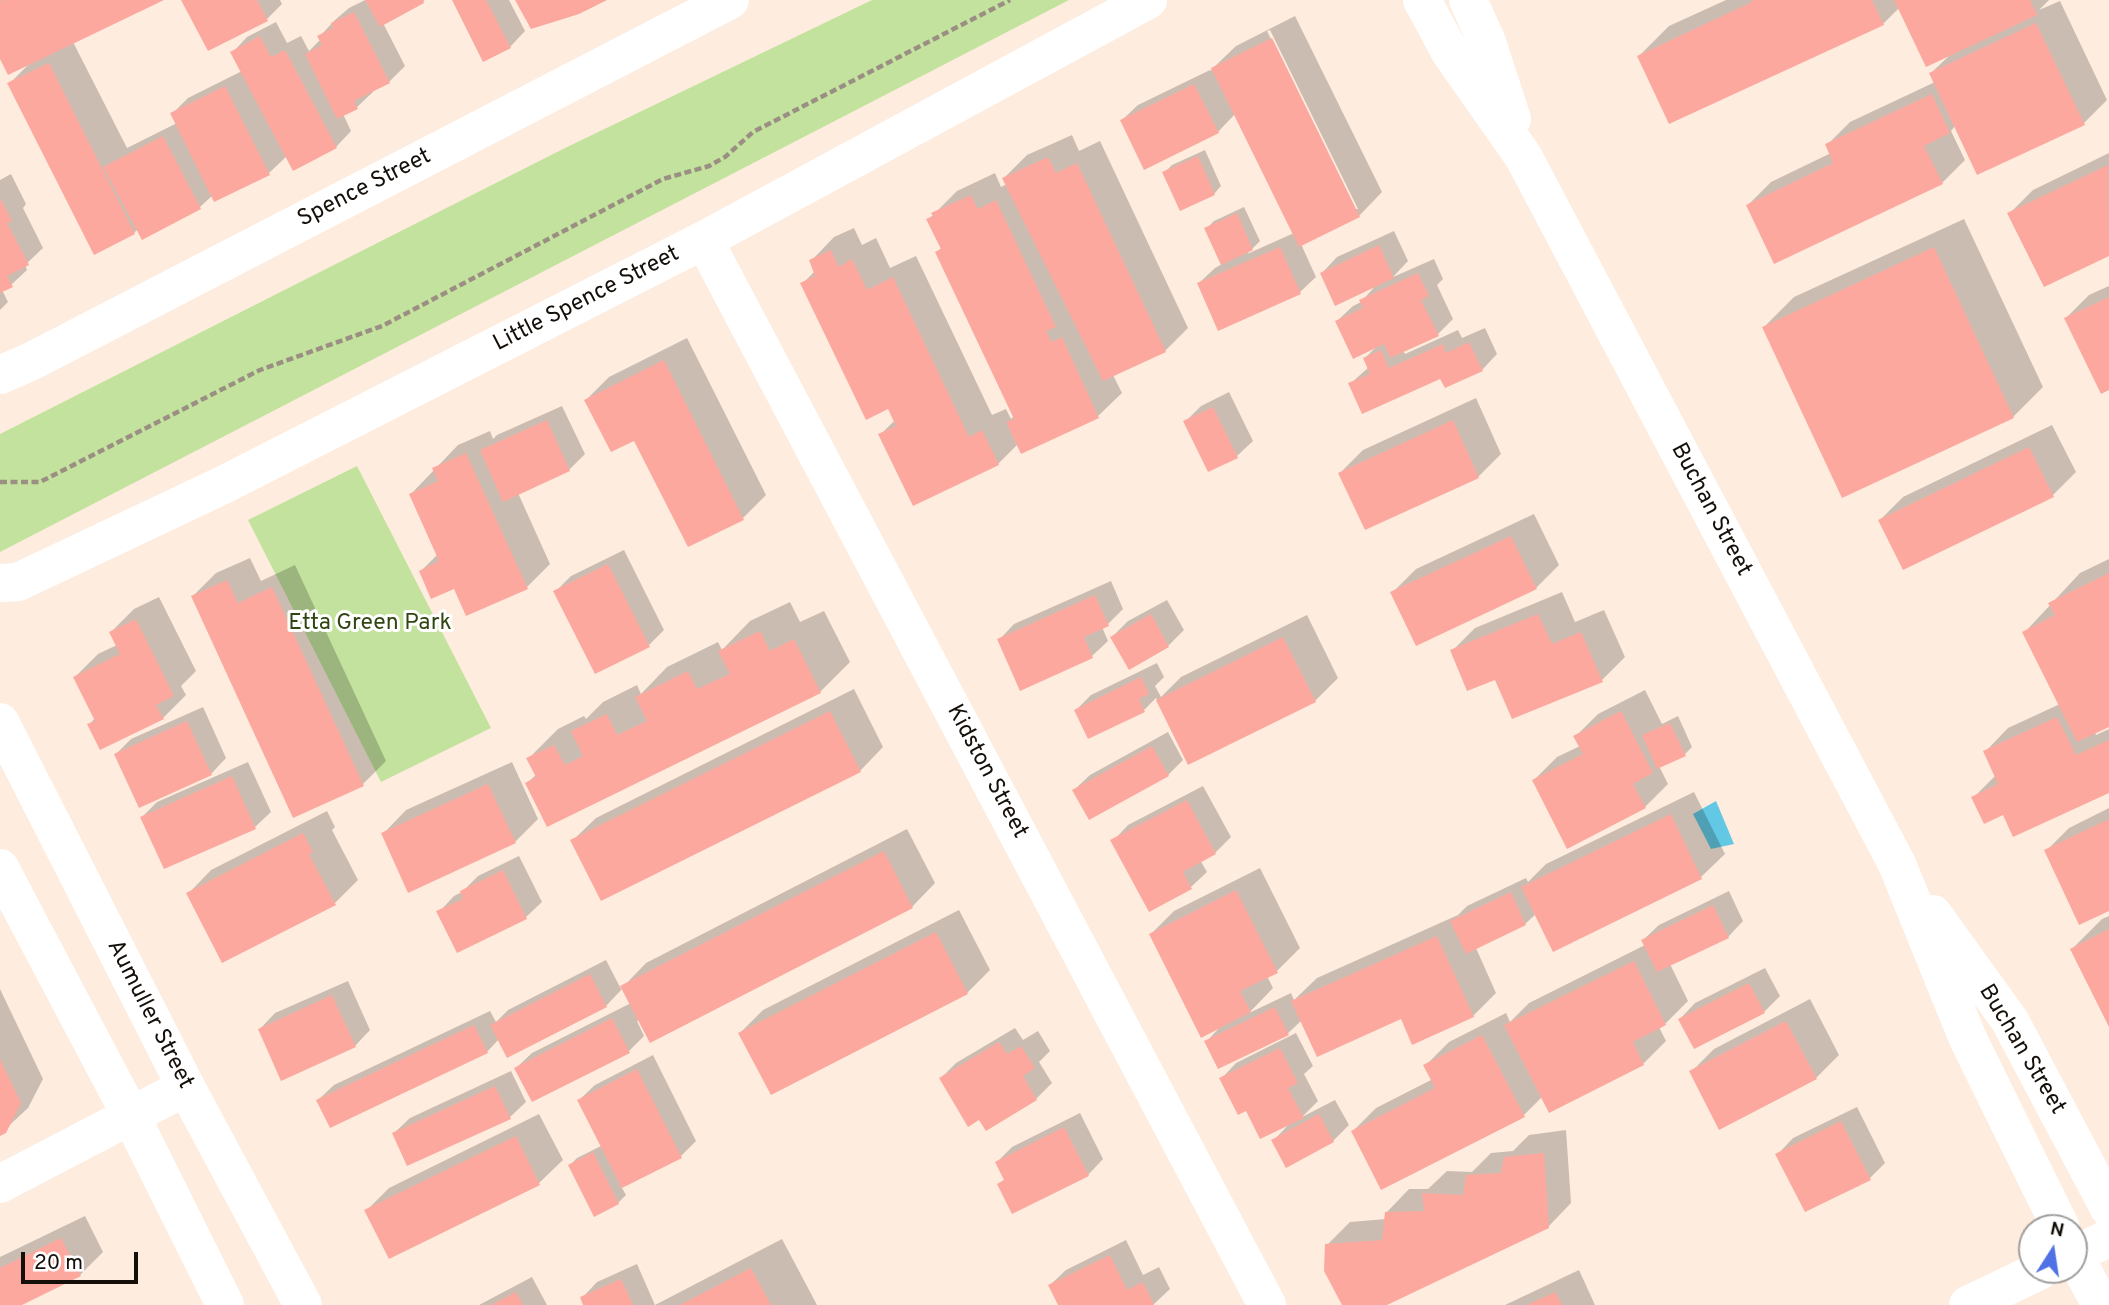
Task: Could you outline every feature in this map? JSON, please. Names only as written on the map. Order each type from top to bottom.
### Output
[{"type":"street","name":"Spence Street","points":[[0,375],[32,361],[730,0]]},
{"type":"street","name":"Little Spence Street","points":[[6,591],[223,485],[704,240],[1147,0]]},
{"type":"street","name":"Buchan Street","points":[[1422,0],[1450,52],[1523,156],[1897,864],[1968,1039],[2054,1214]]},
{"type":"street","name":"Buchan Street","points":[[1468,0],[1487,42],[1523,156]]},
{"type":"street","name":"Kidston Street","points":[[704,240],[1267,1305]]},
{"type":"street","name":"Aumuller Street","points":[[0,722],[186,1087],[303,1305]]},
{"type":"street","name":"Buchan Street","points":[[1897,864],[2010,1021],[2109,1208]]},
{"type":"street","points":[[0,868],[131,1116],[225,1305]]},
{"type":"street","points":[[0,1184],[186,1087]]},
{"type":"street","points":[[2088,1248],[2109,1238]]},
{"type":"street","points":[[1968,1305],[2018,1281]]},
{"type":"path","points":[[0,482],[40,482],[260,370],[382,326],[663,179],[709,166],[725,157],[753,132],[1010,0]]},
{"type":"green space","points":[[872,0],[1069,0],[0,552],[0,434],[563,149]]},
{"type":"green space","name":"Etta Green Park","points":[[357,466],[491,728],[381,782],[248,520]]},
{"type":"water","points":[[1716,801],[1734,844],[1711,849],[1693,814]]},
{"type":"building","points":[[164,0],[8,75],[0,59],[0,1]]},
{"type":"building","points":[[181,0],[257,0],[268,21],[208,51]]},
{"type":"building","points":[[365,0],[423,0],[424,3],[380,27]]},
{"type":"building","points":[[452,0],[486,0],[511,48],[483,62]]},
{"type":"building","points":[[515,0],[607,0],[579,14],[531,29]]},
{"type":"building","points":[[1751,0],[1872,0],[1884,25],[1669,124],[1637,56],[1752,2]]},
{"type":"building","points":[[1894,0],[2030,0],[2037,15],[1926,67]]},
{"type":"building","points":[[354,12],[390,83],[354,101],[358,109],[337,119],[305,54],[322,45],[317,36],[333,28],[331,23]]},
{"type":"building","points":[[2036,23],[2085,125],[1977,175],[1929,73]]},
{"type":"building","points":[[260,36],[271,57],[285,50],[337,148],[293,171],[230,52]]},
{"type":"building","points":[[1272,38],[1360,217],[1299,247],[1211,68]]},
{"type":"building","points":[[49,63],[135,234],[94,255],[7,83]]},
{"type":"building","points":[[1194,84],[1219,133],[1144,170],[1120,120]]},
{"type":"building","points":[[225,86],[270,175],[214,202],[170,113]]},
{"type":"building","points":[[1932,94],[1950,133],[1924,146],[1943,184],[1774,264],[1746,205],[1833,163],[1825,144]]},
{"type":"building","points":[[163,136],[201,209],[142,240],[103,167]]},
{"type":"building","points":[[1198,156],[1215,195],[1180,211],[1162,172]]},
{"type":"building","points":[[1048,157],[1056,173],[1077,163],[1166,352],[1103,381],[1002,178]]},
{"type":"building","points":[[2108,165],[2109,256],[2044,287],[2007,213]]},
{"type":"building","points":[[971,195],[978,209],[996,200],[1056,327],[1046,331],[1052,342],[1062,337],[1099,418],[1021,454],[1006,422],[1014,419],[935,252],[941,249],[926,219],[933,216],[931,213]]},
{"type":"building","points":[[0,198],[12,221],[7,223],[29,265],[7,276],[13,287],[0,293]]},
{"type":"building","points":[[1237,213],[1253,250],[1221,265],[1204,228]]},
{"type":"building","points":[[1379,245],[1394,278],[1335,306],[1320,273]]},
{"type":"building","points":[[1280,247],[1301,294],[1218,331],[1197,283]]},
{"type":"building","points":[[1934,247],[2014,418],[1842,498],[1762,327]]},
{"type":"building","points":[[831,250],[838,267],[852,259],[867,290],[893,277],[969,437],[982,430],[999,465],[913,506],[878,434],[896,426],[888,409],[866,420],[800,283],[815,276],[809,260]]},
{"type":"building","points":[[1418,273],[1429,296],[1421,300],[1439,336],[1390,358],[1384,344],[1353,359],[1335,321],[1363,308],[1359,300]]},
{"type":"building","points":[[2109,297],[2109,390],[2101,394],[2064,318]]},
{"type":"building","points":[[1469,342],[1483,371],[1445,388],[1440,379],[1362,414],[1348,383],[1370,374],[1363,358],[1381,350],[1389,368],[1443,344],[1446,353]]},
{"type":"building","points":[[664,360],[744,520],[688,547],[634,441],[611,452],[584,400]]},
{"type":"building","points":[[1213,407],[1238,458],[1208,472],[1183,421]]},
{"type":"building","points":[[547,420],[570,471],[503,502],[480,450]]},
{"type":"building","points":[[1453,420],[1479,478],[1365,530],[1338,473]]},
{"type":"building","points":[[2029,447],[2054,497],[1903,570],[1878,520]]},
{"type":"building","points":[[466,453],[528,589],[466,616],[454,589],[431,599],[419,571],[439,561],[409,494],[438,481],[432,468]]},
{"type":"building","points":[[1511,536],[1537,589],[1416,646],[1390,592]]},
{"type":"building","points":[[608,564],[650,647],[595,674],[553,591]]},
{"type":"building","points":[[2109,573],[2109,727],[2077,742],[2022,632],[2055,615],[2048,603]]},
{"type":"building","points":[[227,580],[238,603],[272,587],[364,786],[293,818],[191,596]]},
{"type":"building","points":[[1095,595],[1109,626],[1084,637],[1093,658],[1020,691],[997,639]]},
{"type":"building","points":[[1151,614],[1169,647],[1129,670],[1110,637]]},
{"type":"building","points":[[1538,614],[1552,644],[1581,632],[1603,682],[1512,719],[1495,680],[1467,691],[1450,650]]},
{"type":"building","points":[[136,619],[174,696],[156,705],[164,719],[100,750],[87,724],[95,721],[73,677],[120,654],[109,632]]},
{"type":"building","points":[[760,631],[770,651],[794,639],[821,693],[547,827],[525,783],[536,777],[526,758],[554,745],[565,765],[583,756],[571,731],[607,714],[617,735],[647,721],[635,697],[688,671],[697,689],[730,674],[718,651]]},
{"type":"building","points":[[1283,637],[1316,702],[1188,765],[1156,700]]},
{"type":"building","points":[[1141,677],[1149,694],[1139,699],[1145,712],[1088,739],[1074,710]]},
{"type":"building","points":[[830,711],[861,772],[601,901],[570,840]]},
{"type":"building","points":[[1621,711],[1653,773],[1633,784],[1646,808],[1567,849],[1532,780],[1583,754],[1573,736]]},
{"type":"building","points":[[2057,717],[2076,755],[2109,740],[2109,793],[2013,837],[2003,815],[1984,824],[1971,797],[1998,784],[1983,751]]},
{"type":"building","points":[[187,721],[212,775],[139,808],[114,754]]},
{"type":"building","points":[[1670,723],[1686,756],[1657,769],[1642,735]]},
{"type":"building","points":[[1152,746],[1169,776],[1089,820],[1072,790]]},
{"type":"building","points":[[232,776],[256,829],[164,869],[140,817]]},
{"type":"building","points":[[488,784],[516,843],[408,893],[381,833]]},
{"type":"building","points":[[1187,800],[1216,854],[1183,872],[1192,889],[1149,912],[1110,840]]},
{"type":"building","points":[[1671,814],[1702,879],[1553,952],[1521,887]]},
{"type":"building","points":[[2109,819],[2109,911],[2079,925],[2044,850]]},
{"type":"building","points":[[303,833],[313,852],[309,854],[336,905],[222,963],[186,893]]},
{"type":"building","points":[[884,851],[913,908],[650,1043],[620,986]]},
{"type":"building","points":[[503,870],[527,919],[457,953],[436,911],[463,899],[460,891]]},
{"type":"building","points":[[1236,890],[1278,973],[1240,991],[1251,1012],[1201,1038],[1149,934]]},
{"type":"building","points":[[1511,892],[1526,925],[1466,954],[1450,921]]},
{"type":"building","points":[[1713,905],[1729,938],[1657,972],[1641,940]]},
{"type":"building","points":[[2109,929],[2109,1027],[2070,949]]},
{"type":"building","points":[[936,932],[968,994],[771,1095],[738,1033]]},
{"type":"building","points":[[1437,936],[1474,1017],[1412,1045],[1401,1019],[1317,1057],[1291,1001]]},
{"type":"building","points":[[1634,961],[1666,1025],[1633,1042],[1644,1065],[1549,1113],[1504,1025]]},
{"type":"building","points":[[590,974],[607,1007],[507,1058],[490,1025]]},
{"type":"building","points":[[1749,983],[1765,1013],[1694,1049],[1678,1019]]},
{"type":"building","points":[[332,995],[356,1047],[281,1081],[258,1029]]},
{"type":"building","points":[[1275,1007],[1289,1035],[1218,1069],[1204,1041]]},
{"type":"building","points":[[612,1018],[630,1053],[532,1102],[514,1068]]},
{"type":"building","points":[[1786,1021],[1817,1079],[1719,1130],[1689,1071]]},
{"type":"building","points":[[474,1025],[488,1053],[330,1128],[316,1100]]},
{"type":"building","points":[[1482,1035],[1525,1117],[1381,1190],[1351,1131],[1435,1088],[1423,1065]]},
{"type":"building","points":[[999,1042],[1007,1054],[1021,1046],[1035,1068],[1023,1076],[1037,1100],[986,1131],[979,1120],[968,1127],[939,1078]]},
{"type":"building","points":[[1280,1048],[1298,1083],[1288,1088],[1304,1118],[1260,1139],[1246,1111],[1238,1115],[1219,1078]]},
{"type":"building","points":[[0,1059],[21,1103],[6,1133],[0,1136]]},
{"type":"building","points":[[637,1069],[682,1158],[622,1188],[577,1100]]},
{"type":"building","points":[[495,1086],[511,1119],[407,1166],[392,1133]]},
{"type":"building","points":[[1319,1114],[1334,1142],[1286,1168],[1271,1140]]},
{"type":"building","points":[[1841,1121],[1871,1180],[1805,1212],[1775,1154]]},
{"type":"building","points":[[1064,1127],[1089,1176],[1012,1214],[997,1184],[1004,1180],[995,1162]]},
{"type":"building","points":[[516,1136],[540,1185],[389,1259],[364,1210]]},
{"type":"building","points":[[593,1152],[619,1204],[594,1217],[568,1165]]},
{"type":"building","points":[[1544,1153],[1549,1228],[1387,1305],[1342,1305],[1324,1271],[1325,1244],[1382,1240],[1385,1212],[1424,1211],[1422,1193],[1463,1195],[1466,1175],[1501,1173],[1504,1157]]},
{"type":"building","points":[[61,1238],[81,1276],[22,1305],[0,1305],[0,1268]]},
{"type":"building","points":[[1110,1255],[1127,1290],[1143,1282],[1154,1305],[1058,1305],[1048,1285]]},
{"type":"building","points":[[751,1268],[771,1305],[680,1305]]},
{"type":"building","points":[[621,1279],[633,1305],[583,1305],[580,1297]]},
{"type":"building","points":[[516,1292],[523,1305],[491,1305]]},
{"type":"building","points":[[1555,1292],[1562,1305],[1527,1305]]}]
